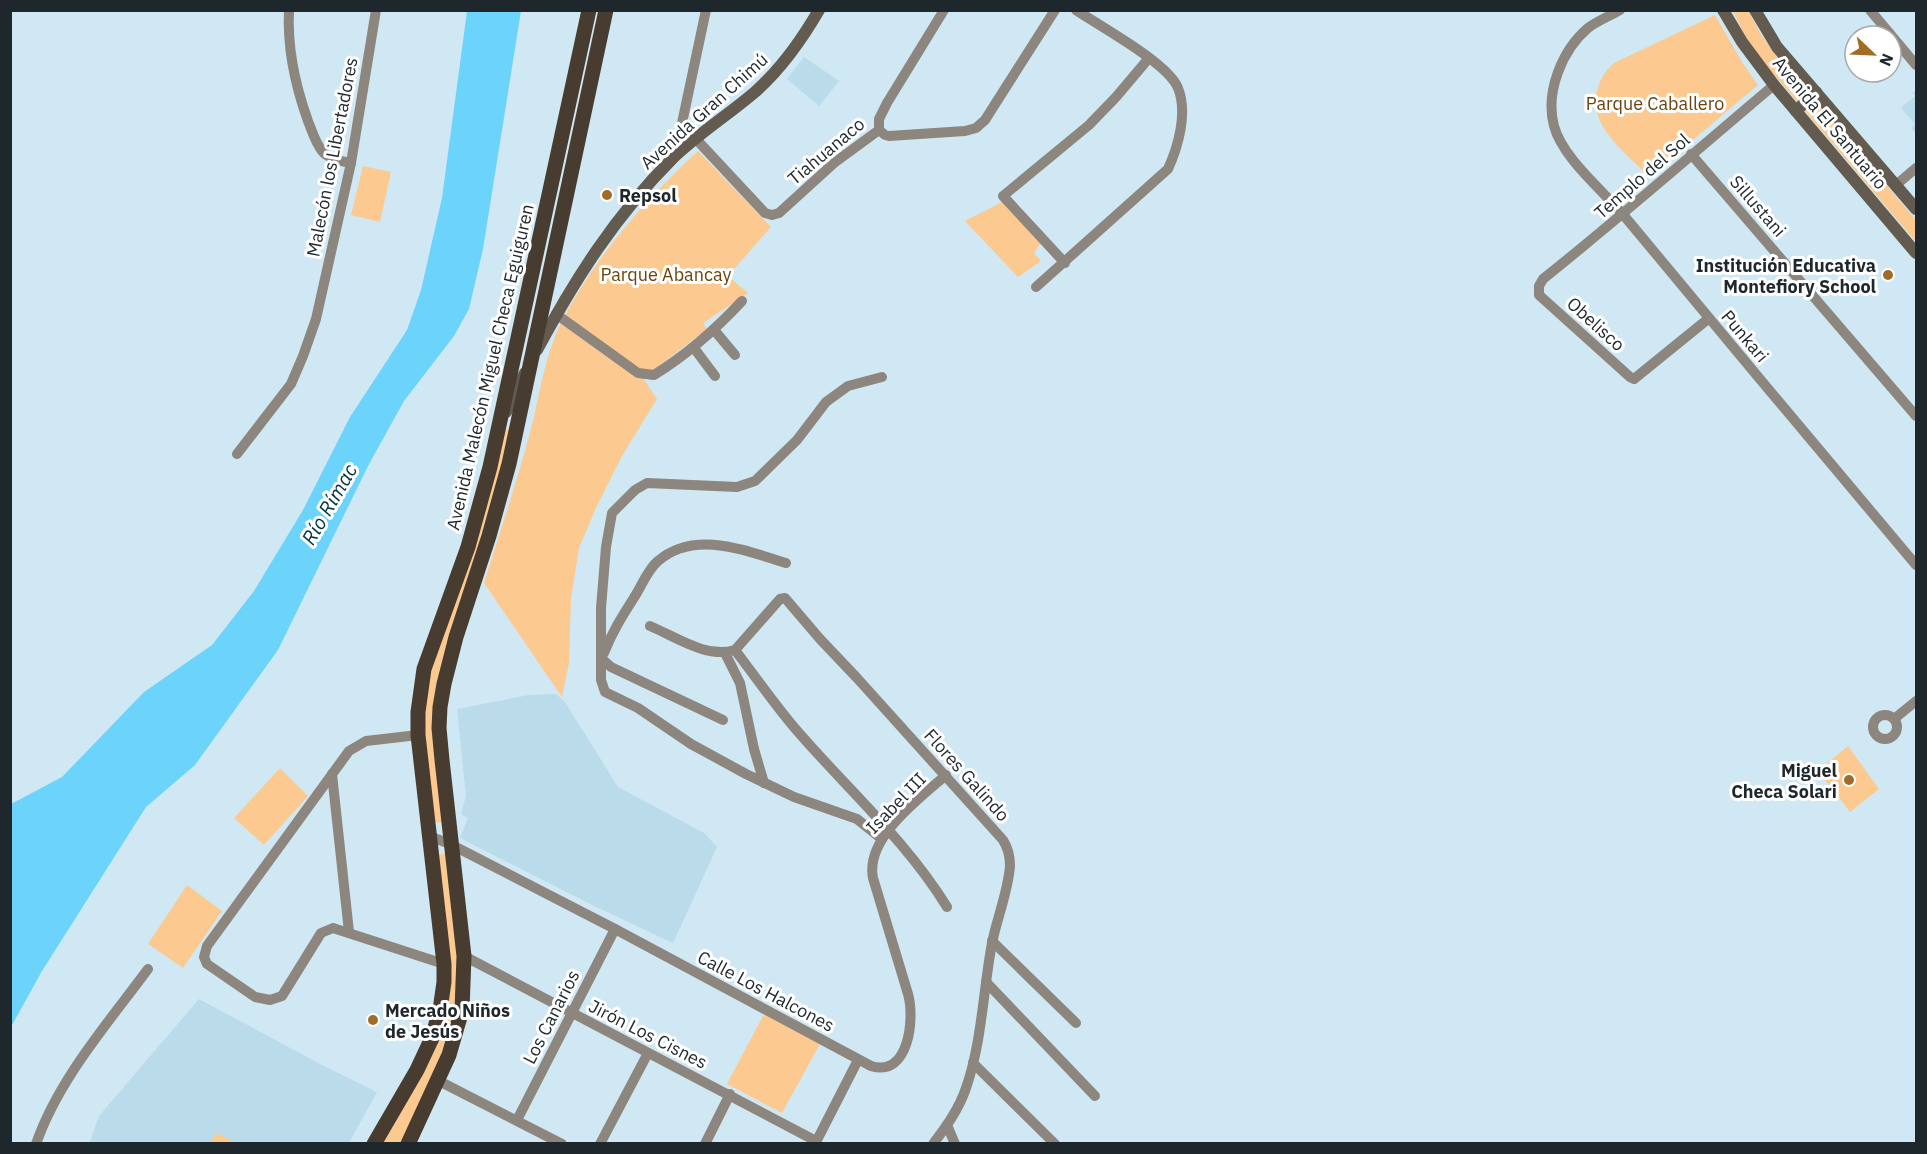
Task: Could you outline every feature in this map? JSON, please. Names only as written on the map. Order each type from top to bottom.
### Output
[{"type":"main road","name":"Avenida Malecón Miguel Checa Eguiguren","points":[[374,1143],[417,1070],[432,1038],[440,1010],[444,964],[418,735],[418,712],[424,669],[468,547],[501,421],[590,10]]},
{"type":"main road","name":"Avenida Malecón Miguel Checa Eguiguren","points":[[408,1143],[439,1081],[456,1038],[462,1010],[464,956],[439,728],[444,684],[456,637],[510,464],[606,10]]},
{"type":"street","points":[[289,10],[291,58],[296,83],[314,137],[322,152],[335,160],[351,163]]},
{"type":"street","name":"Malecón los Libertadores","points":[[237,454],[291,384],[303,356],[318,309],[351,163],[376,10]]},
{"type":"street","points":[[675,156],[706,10]]},
{"type":"street","name":"Avenida Gran Chimú","points":[[501,421],[556,314],[588,260],[614,225],[675,156],[771,77],[789,57],[819,10]]},
{"type":"street","name":"Tiahuanaco","points":[[695,138],[765,213],[772,215],[779,213],[834,163],[879,130],[879,118],[887,103],[944,10]]},
{"type":"street","points":[[879,130],[889,136],[965,131],[976,128],[985,120],[1055,10]]},
{"type":"street","points":[[1036,287],[1168,170],[1175,152],[1182,105],[1179,89],[1171,76],[1149,58],[1076,10]]},
{"type":"street","name":"Punkari","points":[[1620,10],[1589,28],[1574,44],[1561,65],[1554,84],[1551,104],[1554,125],[1562,147],[1623,215],[1708,319],[1917,565]]},
{"type":"street","name":"Avenida El Santuario","points":[[1723,10],[1742,42],[1774,85],[1917,253]]},
{"type":"street","name":"Avenida El Santuario","points":[[1755,10],[1777,47],[1917,209]]},
{"type":"street","points":[[1870,10],[1917,65]]},
{"type":"street","points":[[1065,263],[1003,196],[1089,125],[1149,58]]},
{"type":"street","name":"Templo del Sol","points":[[1539,295],[1539,286],[1543,279],[1623,215],[1691,154],[1774,85]]},
{"type":"street","points":[[1796,111],[1816,92]]},
{"type":"street","name":"Sillustani","points":[[1691,154],[1917,416]]},
{"type":"street","points":[[1896,185],[1917,168]]},
{"type":"street","name":"Obelisco","points":[[1539,295],[1634,379],[1708,319]]},
{"type":"street","points":[[556,314],[642,374],[654,375],[715,331],[742,301]]},
{"type":"street","points":[[715,331],[735,355]]},
{"type":"street","points":[[694,348],[715,376]]},
{"type":"street","points":[[882,377],[848,386],[826,402],[797,440],[755,481],[737,487],[648,483],[635,490],[612,513],[606,547],[601,608],[600,680],[605,692],[638,708],[691,744],[764,783],[794,797],[857,819],[886,835]]},
{"type":"street","points":[[602,659],[613,632],[646,577],[656,562],[672,551],[697,543],[735,547],[786,563]]},
{"type":"street","name":"Flores Galindo","points":[[730,651],[780,599],[785,598],[991,824],[1007,847],[1010,869],[992,941],[973,1063],[966,1090],[947,1125],[933,1143]]},
{"type":"street","points":[[650,626],[703,650],[730,651],[886,835],[924,872],[947,907]]},
{"type":"street","points":[[730,651],[764,783]]},
{"type":"street","points":[[602,659],[611,667],[723,720]]},
{"type":"street","points":[[1894,719],[1917,701]]},
{"type":"street","points":[[418,735],[366,741],[349,751],[207,946],[204,957],[207,964],[255,997],[270,1000],[282,996],[321,933],[333,928],[444,964]]},
{"type":"street","points":[[332,774],[349,932]]},
{"type":"street","name":"Isabel III","points":[[874,855],[886,835],[916,802],[946,775]]},
{"type":"street","name":"Calle Los Halcones","points":[[429,836],[450,844],[615,929],[858,1060],[877,1068],[890,1067],[896,1062],[904,1047],[911,1022],[911,1004],[873,878],[874,855]]},
{"type":"street","name":"Los Canarios","points":[[517,1120],[615,929]]},
{"type":"street","points":[[992,941],[1076,1023]]},
{"type":"street","name":"Jirón Los Cisnes","points":[[464,956],[730,1094],[816,1142]]},
{"type":"street","points":[[36,1143],[43,1122],[58,1093],[148,969]]},
{"type":"street","points":[[986,982],[1095,1096]]},
{"type":"street","points":[[600,1143],[648,1053]]},
{"type":"street","points":[[816,1142],[858,1060]]},
{"type":"street","points":[[973,1063],[1055,1143]]},
{"type":"street","points":[[439,1081],[562,1143]]},
{"type":"street","points":[[705,1143],[730,1094]]},
{"type":"street","points":[[947,1125],[955,1143]]},
{"type":"shaded area","points":[[804,57],[839,81],[819,106],[787,79]]},
{"type":"shaded area","points":[[1916,90],[1916,134],[1911,128],[1915,124],[1901,108],[1915,96],[1913,93]]},
{"type":"shaded area","points":[[556,694],[565,702],[618,787],[704,833],[717,847],[673,943],[460,838],[468,818],[461,814],[466,796],[457,709],[529,695]]},
{"type":"shaded area","points":[[199,999],[377,1092],[349,1143],[89,1144],[99,1116]]},
{"type":"green space","points":[[1733,11],[1749,11],[1760,33],[1776,56],[1916,220],[1916,242],[1765,64],[1747,40]]},
{"type":"green space","name":"Parque Caballero","points":[[1715,15],[1758,85],[1649,177],[1603,127],[1595,103],[1600,82],[1614,63]]},
{"type":"green space","name":"Parque Abancay","points":[[698,151],[771,227],[728,276],[748,293],[703,323],[707,329],[643,378],[657,399],[622,456],[579,548],[571,599],[569,663],[562,697],[484,583],[522,462],[556,333],[575,297],[623,230],[659,189]]},
{"type":"green space","points":[[363,166],[391,172],[380,222],[351,215]]},
{"type":"green space","points":[[1004,201],[1042,241],[1034,253],[1041,261],[1018,277],[965,221]]},
{"type":"green space","points":[[513,425],[508,449],[446,655],[444,823],[431,822],[423,736],[426,684],[502,433]]},
{"type":"green space","name":"Miguel Checa Solari","points":[[1848,746],[1879,789],[1850,812],[1818,771]]},
{"type":"green space","points":[[280,768],[308,796],[264,845],[234,818]]},
{"type":"green space","points":[[448,853],[460,967],[455,1022],[443,1057],[402,1143],[382,1144],[438,1036],[436,855]]},
{"type":"green space","points":[[187,885],[222,911],[183,968],[148,944]]},
{"type":"green space","points":[[764,1014],[820,1044],[782,1113],[727,1084]]},
{"type":"green space","points":[[216,1133],[237,1143],[211,1143]]},
{"type":"water","name":"Río Rímac","points":[[467,11],[521,11],[483,249],[469,309],[454,336],[404,401],[368,466],[278,650],[195,765],[146,807],[42,971],[11,1027],[11,804],[62,777],[144,692],[212,645],[254,591],[303,510],[350,417],[407,330],[421,290],[442,198]]},
{"type":"place","name":"Repsol","points":[[607,195]]},
{"type":"place","name":"Institución Educativa Montefiory School","points":[[1888,275]]},
{"type":"place","name":"Miguel Checa Solari","points":[[1849,780]]},
{"type":"place","name":"Mercado Niños de Jesús","points":[[373,1020]]}]
